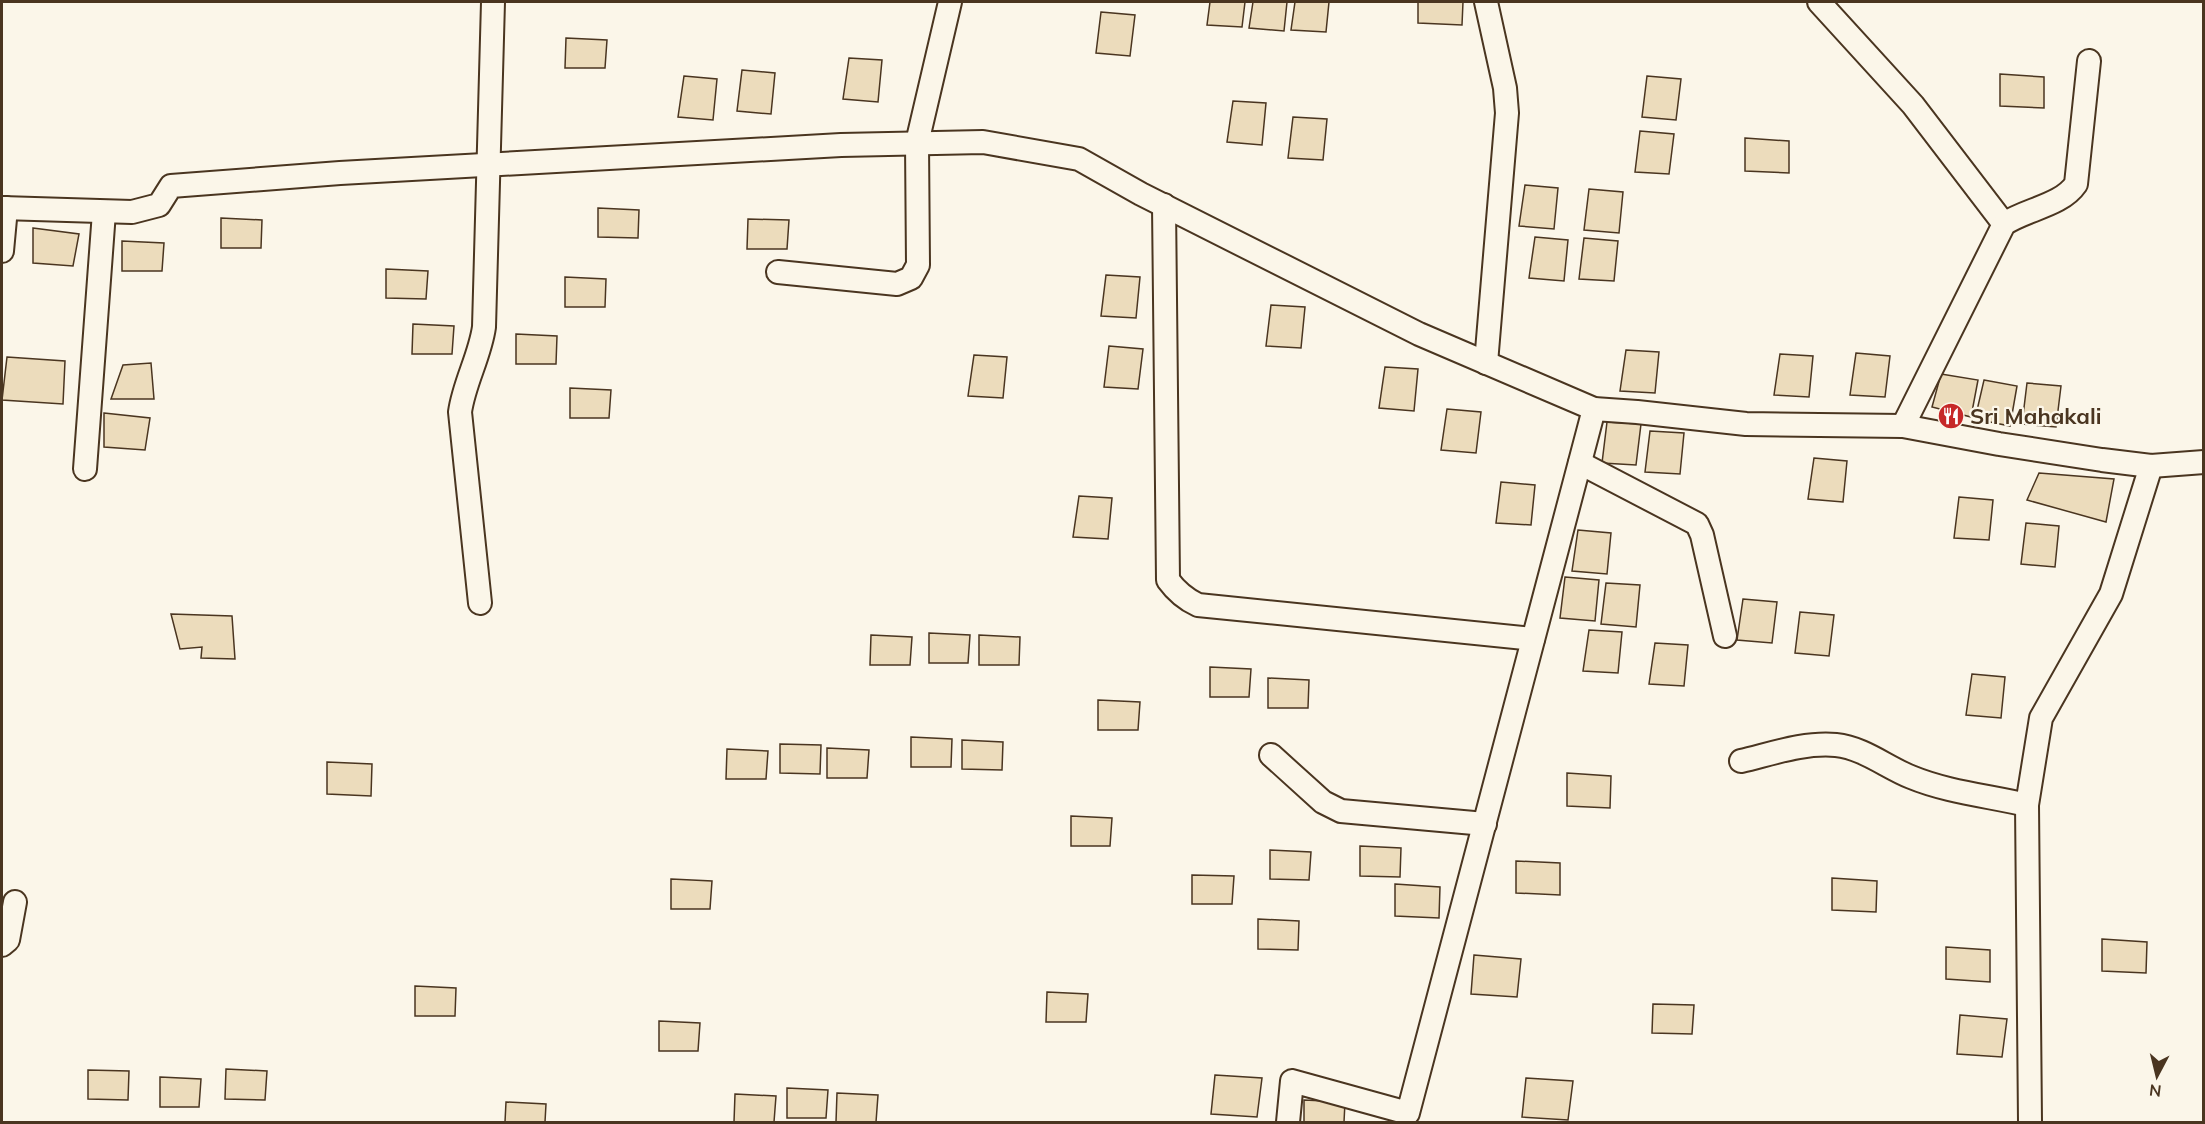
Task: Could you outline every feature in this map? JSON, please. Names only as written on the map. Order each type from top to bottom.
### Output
[{"type":"street","points":[[480,603],[460,412],[462,396],[482,339],[490,164],[493,2]]},
{"type":"street","points":[[778,272],[897,284],[911,278],[918,265],[917,144],[950,2]]},
{"type":"street","points":[[1486,2],[1505,88],[1507,113],[1486,363]]},
{"type":"street","points":[[1820,2],[1913,105],[2004,224]]},
{"type":"street","points":[[1903,426],[2004,224],[2015,216],[2070,193],[2076,184],[2089,61]]},
{"type":"street","points":[[2,251],[4,208],[132,212],[159,205],[171,186],[490,164],[841,145],[983,142],[1079,159],[1164,206],[1419,334],[1594,409],[1746,424],[1903,426],[1999,444],[2151,466],[2204,462]]},
{"type":"street","points":[[1164,206],[1168,580],[1175,589],[1198,605],[1533,639]]},
{"type":"street","points":[[86,469],[104,212]]},
{"type":"street","points":[[1288,1122],[1292,1082],[1408,1113],[1594,409]]},
{"type":"street","points":[[1580,463],[1697,524],[1702,536],[1725,636]]},
{"type":"street","points":[[2030,1122],[2027,805],[2041,718],[2111,594],[2151,466]]},
{"type":"street","points":[[1741,761],[1810,746],[1835,745],[1854,748],[1910,777],[1932,784],[2027,805]]},
{"type":"street","points":[[1271,755],[1323,802],[1341,812],[1485,824]]},
{"type":"street","points":[[2,945],[8,940],[15,902]]},
{"type":"building","points":[[1210,2],[1245,2],[1242,27],[1207,25]]},
{"type":"building","points":[[1253,2],[1287,2],[1284,31],[1249,28]]},
{"type":"building","points":[[1295,2],[1329,2],[1326,32],[1291,30]]},
{"type":"building","points":[[1418,2],[1463,2],[1462,25],[1418,23]]},
{"type":"building","points":[[1101,12],[1135,15],[1130,56],[1096,53]]},
{"type":"building","points":[[566,38],[607,40],[605,68],[565,68]]},
{"type":"building","points":[[849,58],[882,60],[878,102],[843,99]]},
{"type":"building","points":[[742,70],[775,73],[771,114],[737,111]]},
{"type":"building","points":[[2000,74],[2044,77],[2044,108],[2000,106]]},
{"type":"building","points":[[684,76],[717,79],[713,120],[678,117]]},
{"type":"building","points":[[1647,76],[1681,79],[1676,120],[1642,117]]},
{"type":"building","points":[[1233,101],[1266,103],[1262,145],[1227,142]]},
{"type":"building","points":[[1293,117],[1327,119],[1323,160],[1288,158]]},
{"type":"building","points":[[1640,131],[1674,134],[1669,174],[1635,172]]},
{"type":"building","points":[[1745,138],[1789,141],[1789,173],[1745,171]]},
{"type":"building","points":[[1525,185],[1558,188],[1554,229],[1519,226]]},
{"type":"building","points":[[1589,189],[1623,192],[1619,233],[1584,230]]},
{"type":"building","points":[[598,208],[639,210],[638,238],[598,237]]},
{"type":"building","points":[[221,218],[262,220],[261,248],[221,248]]},
{"type":"building","points":[[748,219],[789,220],[787,249],[747,249]]},
{"type":"building","points":[[33,228],[79,234],[73,266],[33,263]]},
{"type":"building","points":[[1535,237],[1568,240],[1564,281],[1529,278]]},
{"type":"building","points":[[1584,238],[1618,241],[1614,281],[1579,279]]},
{"type":"building","points":[[122,241],[164,243],[162,271],[122,271]]},
{"type":"building","points":[[386,269],[428,271],[426,299],[386,298]]},
{"type":"building","points":[[1106,275],[1140,277],[1136,318],[1101,316]]},
{"type":"building","points":[[565,277],[606,279],[605,307],[565,307]]},
{"type":"building","points":[[1271,305],[1305,307],[1301,348],[1266,346]]},
{"type":"building","points":[[413,324],[454,326],[452,354],[412,354]]},
{"type":"building","points":[[516,334],[557,336],[556,364],[516,364]]},
{"type":"building","points":[[1109,346],[1143,349],[1138,389],[1104,387]]},
{"type":"building","points":[[1626,350],[1659,352],[1655,393],[1620,391]]},
{"type":"building","points":[[1856,353],[1890,356],[1885,397],[1850,395]]},
{"type":"building","points":[[1780,354],[1813,356],[1809,397],[1774,395]]},
{"type":"building","points":[[974,355],[1007,357],[1003,398],[968,396]]},
{"type":"building","points":[[7,357],[65,361],[63,404],[2,400]]},
{"type":"building","points":[[151,363],[154,399],[111,399],[123,365]]},
{"type":"building","points":[[1385,367],[1418,369],[1414,411],[1379,408]]},
{"type":"building","points":[[1941,374],[1978,380],[1971,417],[1932,407]]},
{"type":"building","points":[[1984,380],[2017,386],[2010,426],[1975,419]]},
{"type":"building","points":[[2027,383],[2061,386],[2056,427],[2022,424]]},
{"type":"building","points":[[570,388],[611,390],[609,418],[570,418]]},
{"type":"building","points":[[1447,409],[1481,412],[1476,453],[1441,450]]},
{"type":"building","points":[[104,413],[150,418],[145,450],[104,447]]},
{"type":"building","points":[[1607,422],[1641,424],[1636,465],[1602,463]]},
{"type":"building","points":[[1650,431],[1684,433],[1680,474],[1645,472]]},
{"type":"building","points":[[1814,458],[1847,461],[1843,502],[1808,499]]},
{"type":"building","points":[[2039,473],[2114,479],[2106,522],[2027,500]]},
{"type":"building","points":[[1501,482],[1535,485],[1531,525],[1496,523]]},
{"type":"building","points":[[1079,496],[1112,498],[1108,539],[1073,537]]},
{"type":"building","points":[[1959,497],[1993,500],[1989,540],[1954,538]]},
{"type":"building","points":[[2026,523],[2059,526],[2055,567],[2021,564]]},
{"type":"building","points":[[1578,530],[1611,533],[1607,574],[1572,571]]},
{"type":"building","points":[[1565,577],[1599,580],[1595,621],[1560,618]]},
{"type":"building","points":[[1606,583],[1640,585],[1636,627],[1601,624]]},
{"type":"building","points":[[1743,599],[1777,602],[1772,643],[1737,640]]},
{"type":"building","points":[[1800,612],[1834,615],[1829,656],[1795,653]]},
{"type":"building","points":[[171,614],[232,616],[235,659],[201,658],[202,647],[180,649]]},
{"type":"building","points":[[1589,630],[1622,632],[1618,673],[1583,671]]},
{"type":"building","points":[[929,633],[970,635],[968,663],[929,663]]},
{"type":"building","points":[[871,635],[912,637],[910,665],[870,665]]},
{"type":"building","points":[[979,635],[1020,637],[1019,665],[979,665]]},
{"type":"building","points":[[1655,643],[1688,645],[1684,686],[1649,684]]},
{"type":"building","points":[[1210,667],[1251,669],[1249,697],[1210,697]]},
{"type":"building","points":[[1972,674],[2005,677],[2001,718],[1966,715]]},
{"type":"building","points":[[1268,678],[1309,680],[1308,708],[1268,708]]},
{"type":"building","points":[[1098,700],[1140,702],[1138,730],[1098,730]]},
{"type":"building","points":[[911,737],[952,739],[951,767],[911,767]]},
{"type":"building","points":[[962,740],[1003,742],[1002,770],[962,769]]},
{"type":"building","points":[[780,744],[821,745],[820,774],[780,773]]},
{"type":"building","points":[[827,748],[869,750],[867,778],[827,778]]},
{"type":"building","points":[[727,749],[768,751],[766,779],[726,779]]},
{"type":"building","points":[[327,762],[372,764],[371,796],[327,794]]},
{"type":"building","points":[[1567,773],[1611,776],[1610,808],[1567,806]]},
{"type":"building","points":[[1071,816],[1112,818],[1110,846],[1071,846]]},
{"type":"building","points":[[1360,846],[1401,848],[1400,877],[1360,876]]},
{"type":"building","points":[[1270,850],[1311,852],[1309,880],[1270,879]]},
{"type":"building","points":[[1516,861],[1560,863],[1560,895],[1516,893]]},
{"type":"building","points":[[1192,875],[1234,876],[1232,904],[1192,904]]},
{"type":"building","points":[[1832,878],[1877,881],[1876,912],[1832,910]]},
{"type":"building","points":[[671,879],[712,881],[710,909],[671,909]]},
{"type":"building","points":[[1395,884],[1440,887],[1439,918],[1395,916]]},
{"type":"building","points":[[1258,919],[1299,921],[1298,950],[1258,949]]},
{"type":"building","points":[[2102,939],[2147,942],[2146,973],[2102,971]]},
{"type":"building","points":[[1946,947],[1990,950],[1990,982],[1946,979]]},
{"type":"building","points":[[1474,955],[1521,959],[1517,997],[1471,994]]},
{"type":"building","points":[[415,986],[456,988],[455,1016],[415,1016]]},
{"type":"building","points":[[1047,992],[1088,994],[1086,1022],[1046,1022]]},
{"type":"building","points":[[1653,1004],[1694,1005],[1692,1034],[1652,1033]]},
{"type":"building","points":[[1960,1015],[2007,1019],[2002,1057],[1957,1054]]},
{"type":"building","points":[[659,1021],[700,1023],[698,1051],[659,1051]]},
{"type":"building","points":[[226,1069],[267,1071],[265,1100],[225,1099]]},
{"type":"building","points":[[88,1070],[129,1071],[128,1100],[88,1099]]},
{"type":"building","points":[[1215,1075],[1262,1078],[1257,1117],[1211,1114]]},
{"type":"building","points":[[160,1077],[201,1079],[199,1107],[160,1107]]},
{"type":"building","points":[[1526,1078],[1573,1081],[1568,1120],[1522,1117]]},
{"type":"building","points":[[787,1088],[828,1090],[826,1118],[787,1118]]},
{"type":"building","points":[[837,1093],[878,1095],[876,1122],[836,1122]]},
{"type":"building","points":[[735,1094],[776,1096],[774,1122],[734,1122]]},
{"type":"building","points":[[1304,1100],[1345,1102],[1344,1122],[1304,1122]]},
{"type":"building","points":[[506,1102],[546,1104],[545,1122],[505,1122]]},
{"type":"place","name":"Sri Mahakali","points":[[1951,416]]}]
